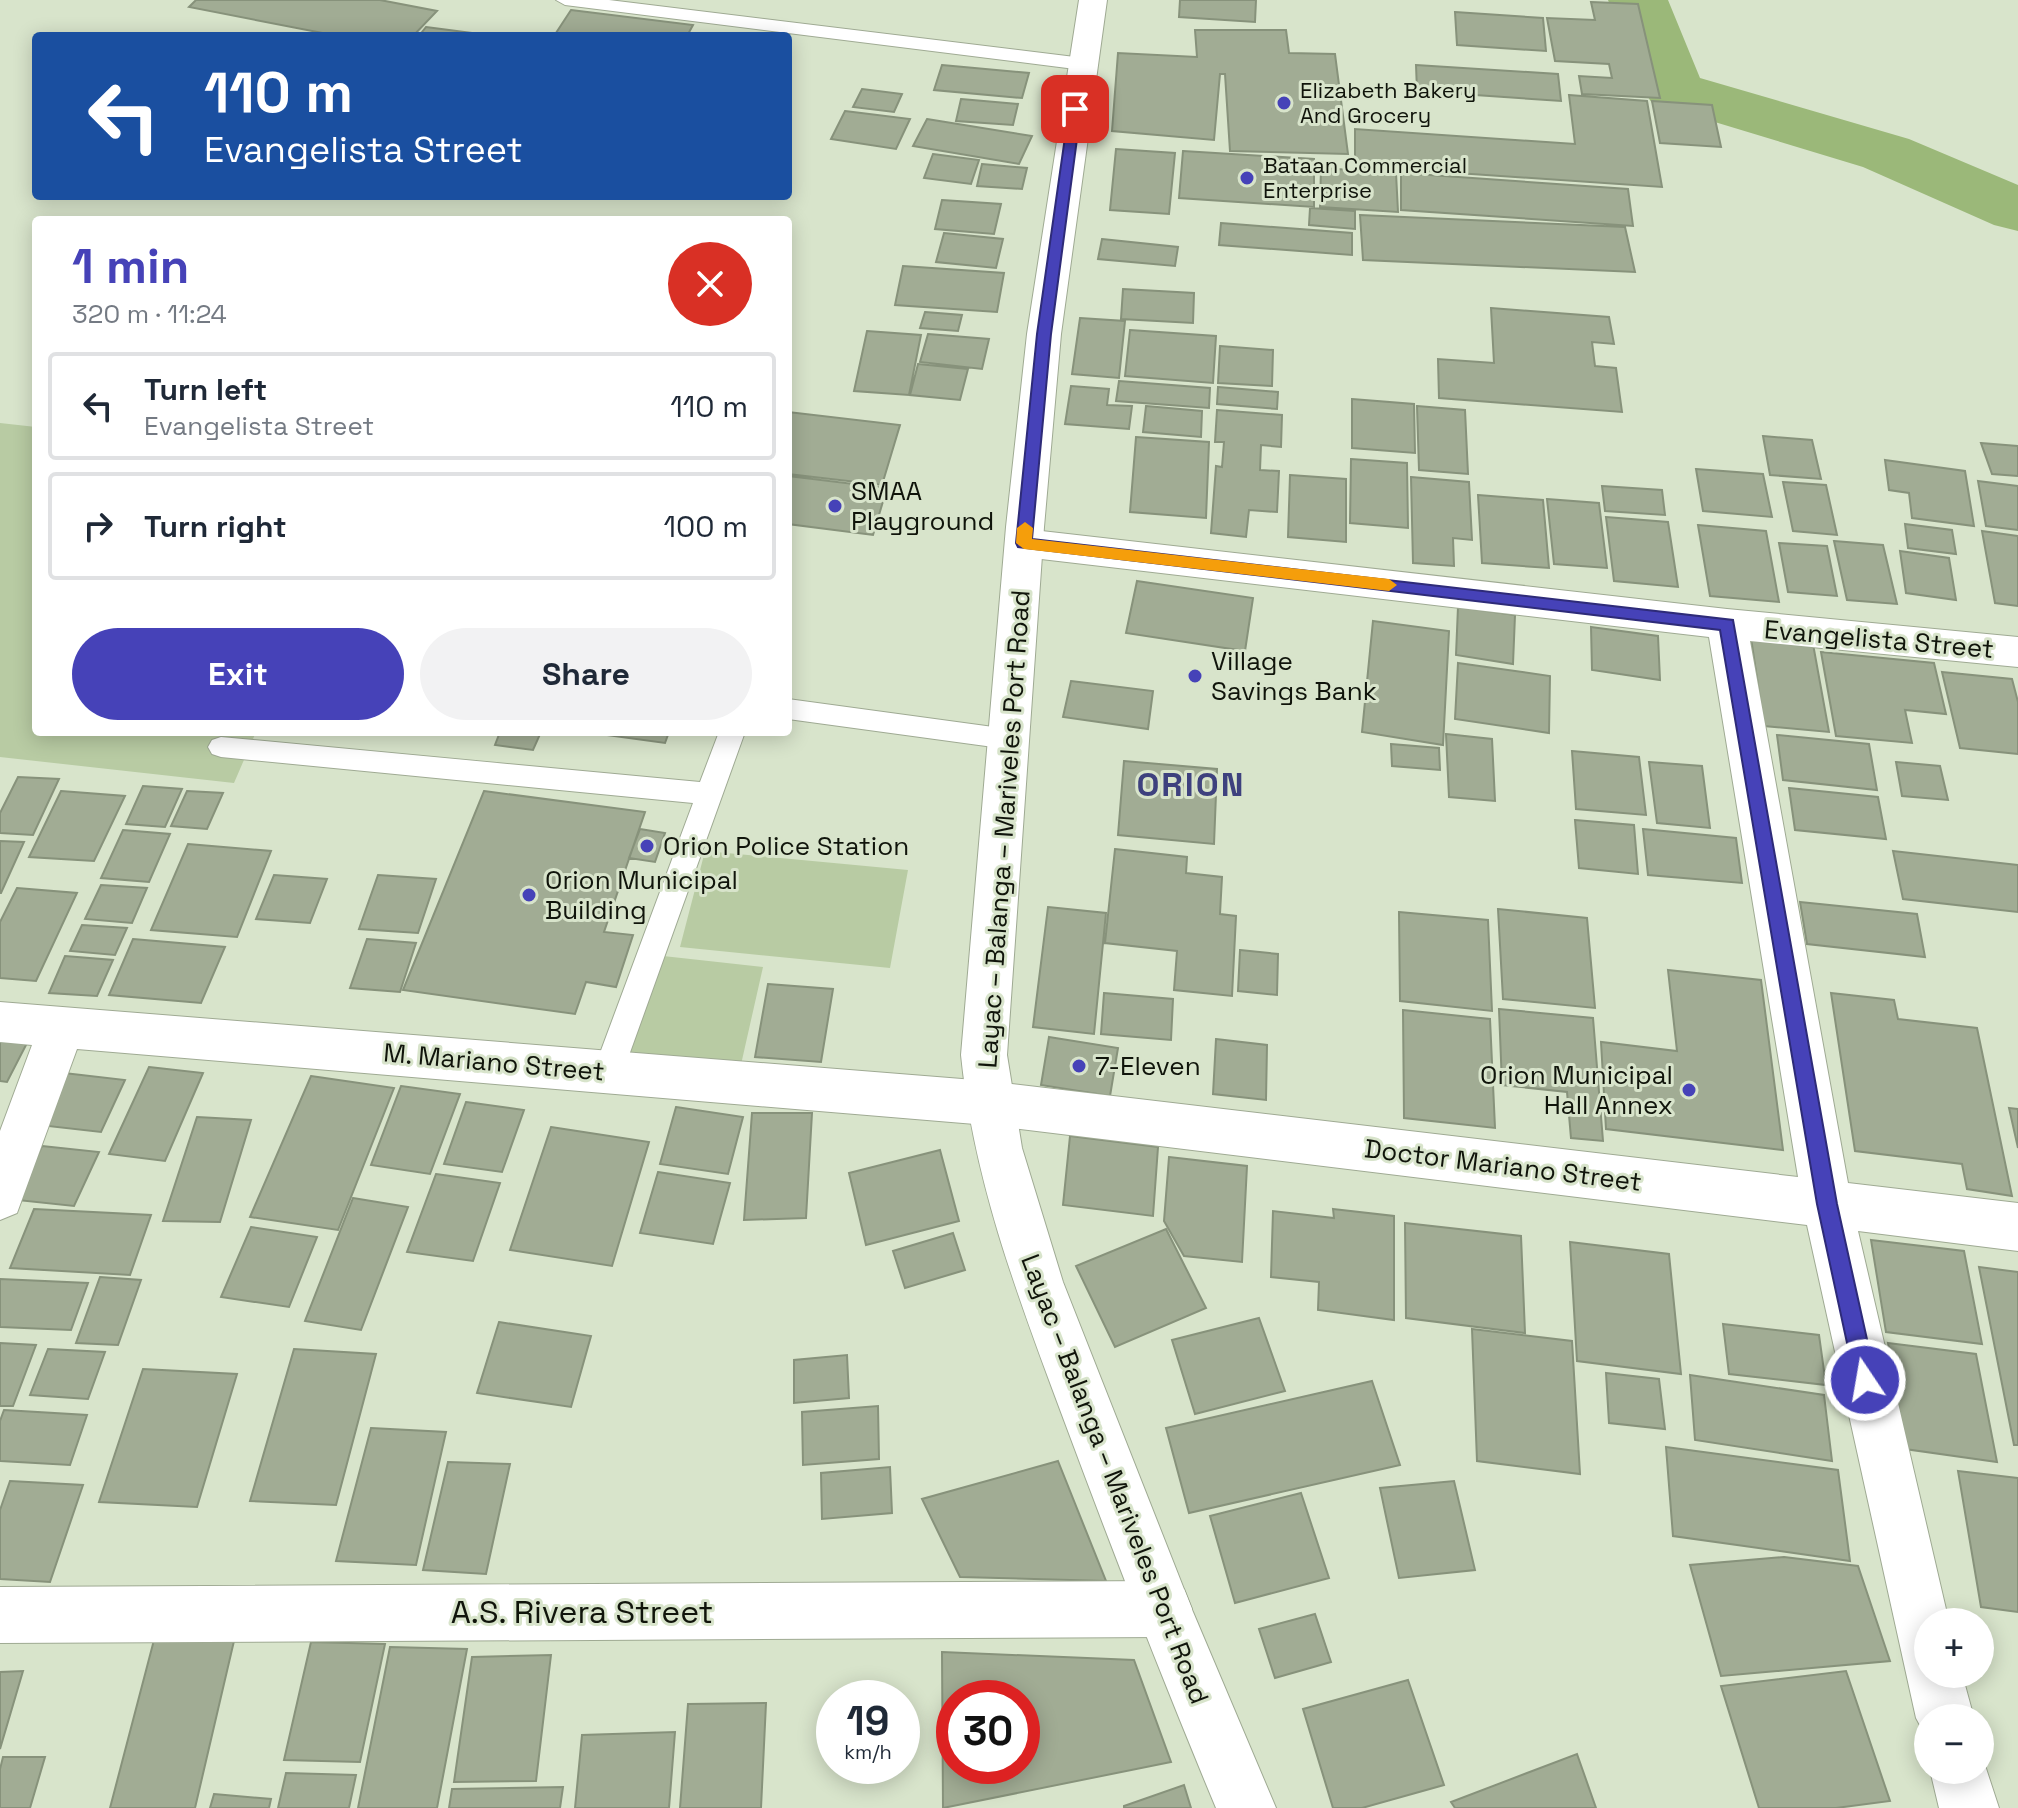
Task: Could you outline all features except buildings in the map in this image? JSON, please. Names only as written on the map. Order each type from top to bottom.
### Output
[{"type":"street","name":"Layac – Balanga – Mariveles Port Road","points":[[1093,0],[1044,334],[1024,543],[984,1055],[987,1103],[1025,1251],[1164,1609],[1246,1808]]},
{"type":"street","name":"Evangelista Street","points":[[1024,543],[1727,624],[2018,652]]},
{"type":"street","points":[[1727,624],[1827,1204],[1918,1608]]},
{"type":"street","name":"M. Mariano Street","points":[[0,1022],[987,1103]]},
{"type":"street","points":[[0,1197],[62,1027]]},
{"type":"street","name":"Doctor Mariano Street","points":[[987,1103],[2018,1227]]},
{"type":"street","name":"A.S. Rivera Street","points":[[0,1615],[1164,1609]]},
{"type":"street","points":[[1963,1784],[1969,1808]]},
{"type":"lane","points":[[565,0],[1083,64]]},
{"type":"lane","points":[[792,710],[1008,739]]},
{"type":"lane","points":[[608,1072],[731,736]]},
{"type":"lane","points":[[221,747],[709,794]]},
{"type":"green space","points":[[0,423],[32,427],[32,736],[254,736],[234,783],[0,757]]},
{"type":"green space","points":[[705,851],[908,870],[890,968],[680,947]]},
{"type":"green space","points":[[654,955],[763,967],[740,1069],[626,1056]]},
{"type":"waterway","points":[[1638,0],[1674,90],[1886,153],[2018,210]]},
{"type":"slow traffic","points":[[1025,528],[1024,543],[1389,585]]},
{"type":"place","name":"Elizabeth Bakery And Grocery","points":[[1284,103]]},
{"type":"place","name":"Bataan Commercial Enterprise","points":[[1247,178]]},
{"type":"place","name":"SMAA Playground","points":[[835,506]]},
{"type":"place","name":"Village Savings Bank","points":[[1195,676]]},
{"type":"place","name":"Orion Police Station","points":[[647,846]]},
{"type":"place","name":"Orion Municipal Building","points":[[529,895]]},
{"type":"place","name":"7-Eleven","points":[[1079,1066]]},
{"type":"place","name":"Orion Municipal Hall Annex","points":[[1689,1090]]},
{"type":"district","name":"ORION","points":[[1191,784]]},
{"type":"route","points":[[1075,109],[1044,334],[1024,543],[1727,624],[1827,1204],[1865,1380]]}]
